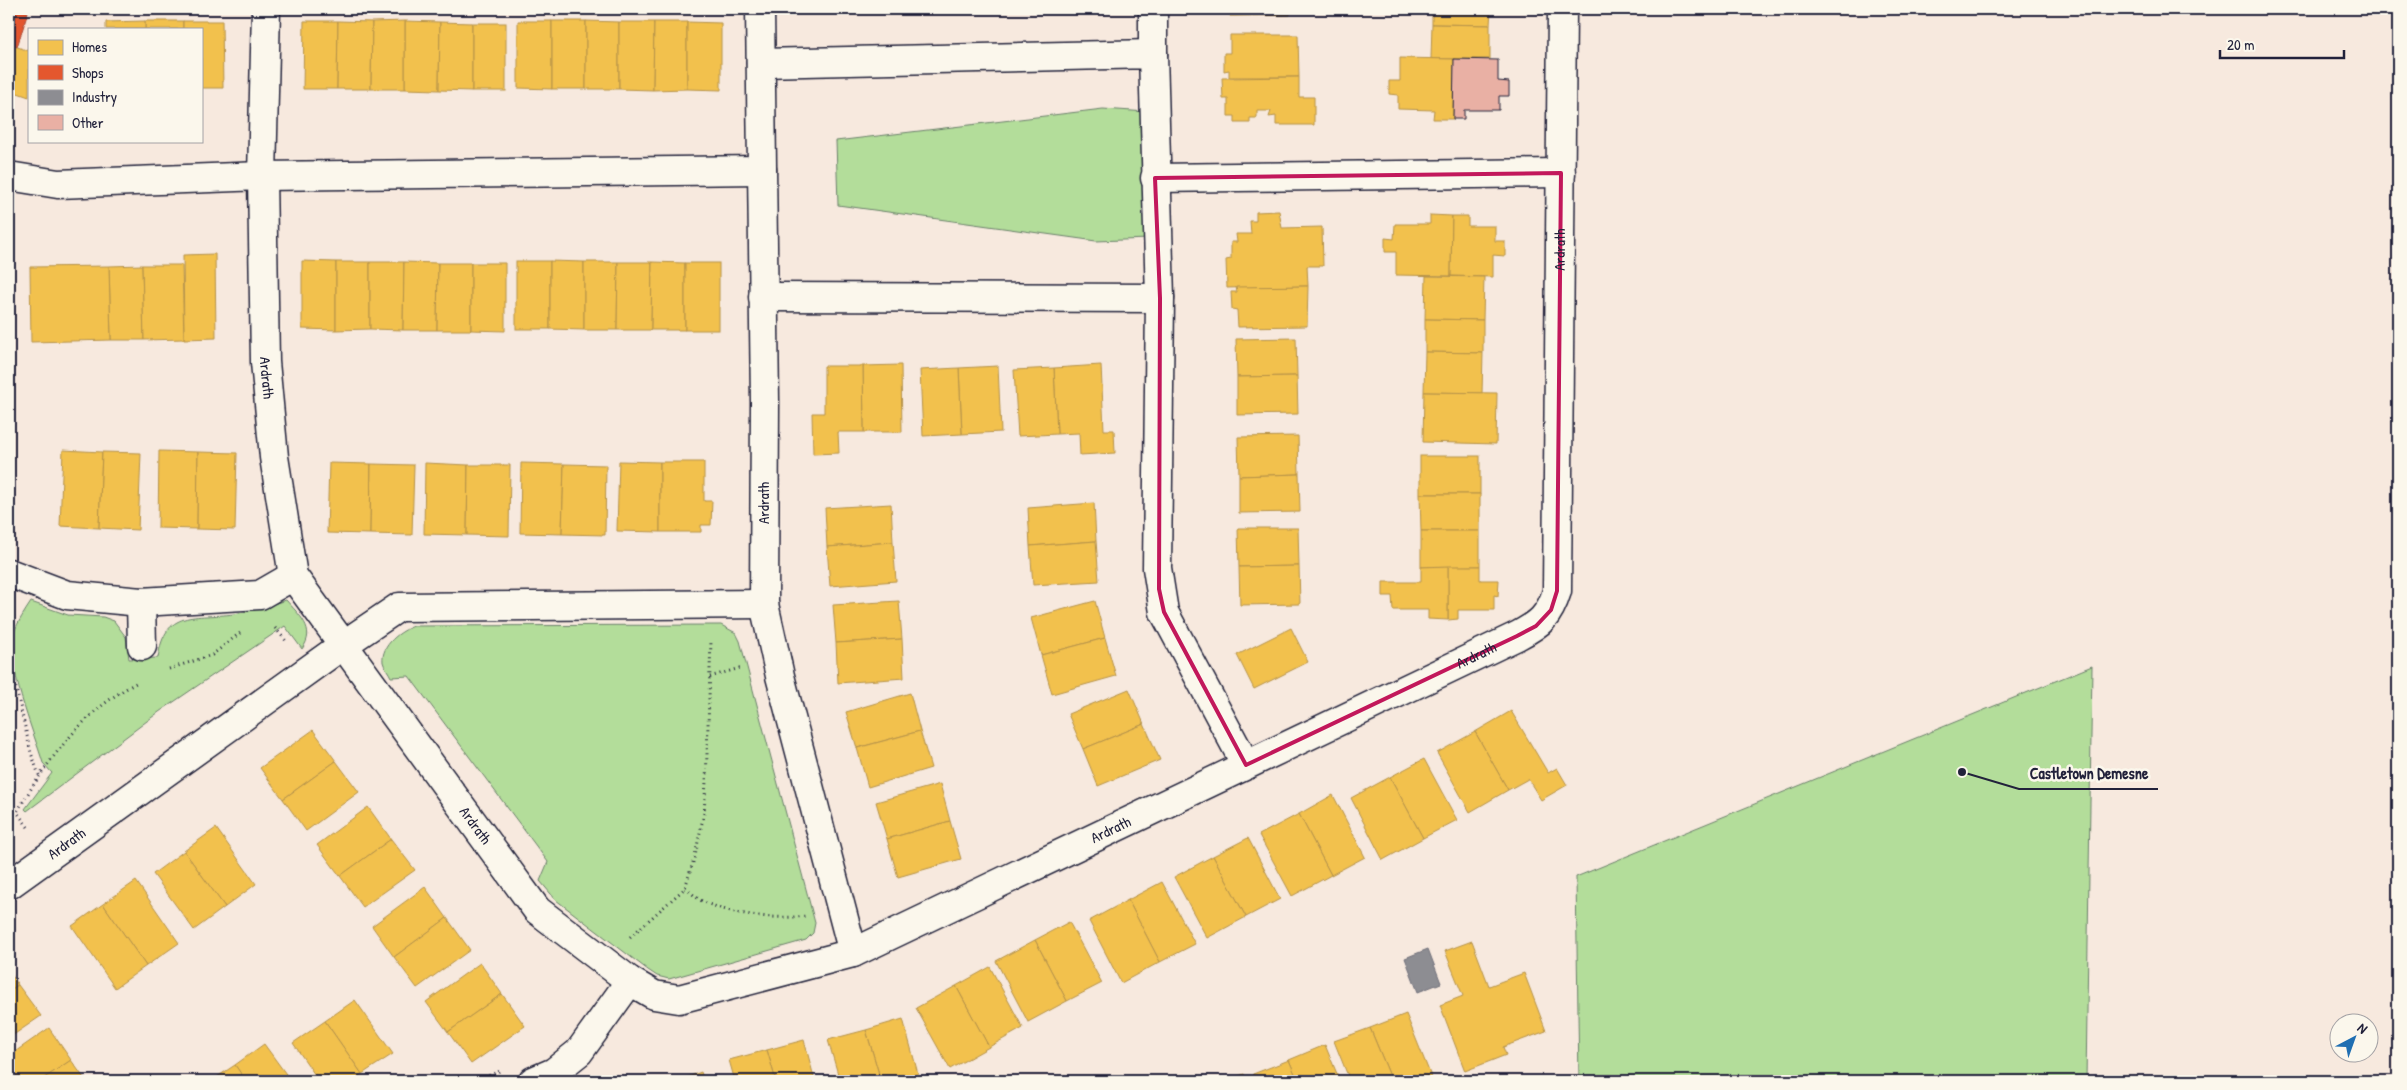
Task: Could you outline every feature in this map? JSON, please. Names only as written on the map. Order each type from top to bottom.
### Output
[{"type":"street","name":"Ardrath","points":[[266,9],[262,176],[266,372],[274,457],[294,576],[537,910],[630,982],[654,995],[679,999],[853,953],[1517,636],[1536,626],[1551,610],[1557,591],[1562,9]]},
{"type":"street","name":"Ardrath","points":[[760,9],[765,402],[764,604],[780,676],[853,953]]},
{"type":"street","points":[[1153,9],[1152,54],[1155,178],[1160,298],[1157,568],[1159,589],[1164,612],[1246,765]]},
{"type":"street","points":[[761,63],[1152,54]]},
{"type":"street","points":[[9,176],[58,184],[262,176],[762,170]]},
{"type":"street","points":[[1155,178],[1561,173]]},
{"type":"street","points":[[763,297],[1160,298]]},
{"type":"street","points":[[20,577],[67,595],[141,602],[260,595],[294,576]]},
{"type":"street","points":[[141,602],[142,646]]},
{"type":"street","name":"Ardrath","points":[[9,885],[343,644],[399,607],[764,604]]},
{"type":"street","points":[[534,1081],[554,1072],[579,1052],[630,982]]},
{"type":"path","points":[[607,966],[636,931],[685,888],[695,856],[704,813],[713,604]]},
{"type":"path","points":[[9,658],[28,744],[39,775]]},
{"type":"path","points":[[685,888],[703,901],[735,910],[787,919],[806,916]]},
{"type":"highlighted area","points":[[1561,173],[1557,591],[1551,610],[1536,626],[1517,636],[1246,765],[1164,612],[1159,589],[1160,298],[1155,178]]},
{"type":"green space","points":[[1103,109],[1147,112],[1149,239],[1096,241],[838,205],[836,141]]},
{"type":"green space","points":[[286,600],[301,617],[307,629],[308,635],[302,649],[285,626],[159,712],[27,811],[25,809],[52,773],[43,763],[21,697],[13,660],[12,644],[14,632],[31,602],[68,615],[103,617],[114,621],[126,637],[129,659],[158,658],[167,631],[175,623],[184,619],[234,614]]},
{"type":"green space","points":[[721,625],[736,633],[740,641],[815,923],[813,933],[806,940],[669,979],[657,976],[648,970],[556,900],[540,881],[548,862],[409,676],[391,677],[383,662],[383,656],[388,644],[392,640],[403,631],[414,626]]},
{"type":"green space","points":[[2092,666],[2086,1081],[1579,1081],[1576,877]]},
{"type":"building: Homes","points":[[1230,9],[1290,9],[1290,15],[1230,16]]},
{"type":"building: Homes","points":[[1432,9],[1491,9],[1490,25],[1432,24]]},
{"type":"building: Homes","points":[[145,21],[183,21],[183,28],[145,28]]},
{"type":"building: Homes","points":[[145,21],[145,28],[106,28],[106,22]]},
{"type":"building: Homes","points":[[183,21],[222,21],[223,88],[202,88],[202,28],[183,28]]},
{"type":"building: Homes","points":[[304,21],[338,21],[337,89],[303,89]]},
{"type":"building: Homes","points":[[338,21],[372,22],[371,89],[337,89]]},
{"type":"building: Homes","points":[[405,21],[440,22],[439,90],[405,89]]},
{"type":"building: Homes","points":[[405,21],[405,89],[371,89],[372,22]]},
{"type":"building: Homes","points":[[518,21],[552,21],[552,89],[518,88]]},
{"type":"building: Homes","points":[[552,21],[586,21],[586,89],[552,89]]},
{"type":"building: Homes","points":[[586,21],[619,22],[619,89],[586,89]]},
{"type":"building: Homes","points":[[440,22],[472,23],[472,91],[439,90]]},
{"type":"building: Homes","points":[[619,22],[654,22],[653,90],[619,89]]},
{"type":"building: Homes","points":[[654,22],[687,22],[687,89],[653,90]]},
{"type":"building: Homes","points":[[687,22],[721,23],[721,90],[687,89]]},
{"type":"building: Homes","points":[[472,23],[506,23],[506,91],[472,91]]},
{"type":"building: Homes","points":[[1432,24],[1490,25],[1490,59],[1431,59]]},
{"type":"building: Homes","points":[[1230,35],[1298,35],[1299,77],[1229,77],[1229,70],[1224,71],[1224,53],[1230,53]]},
{"type":"building: Homes","points":[[9,44],[28,51],[28,97],[9,90]]},
{"type":"building: Homes","points":[[1400,58],[1454,59],[1453,119],[1433,119],[1434,110],[1398,109],[1398,95],[1389,94],[1389,81],[1400,81]]},
{"type":"building: Homes","points":[[1299,77],[1299,97],[1314,97],[1314,125],[1276,125],[1276,116],[1269,117],[1271,111],[1257,111],[1257,118],[1250,118],[1250,123],[1235,123],[1235,116],[1228,116],[1228,99],[1223,99],[1222,78]]},
{"type":"building: Homes","points":[[1279,211],[1282,228],[1322,227],[1323,266],[1307,266],[1308,286],[1227,288],[1226,260],[1231,259],[1231,242],[1237,242],[1236,234],[1251,234],[1250,221],[1256,221],[1256,212]]},
{"type":"building: Homes","points":[[1430,215],[1452,216],[1451,276],[1396,275],[1396,252],[1385,252],[1385,238],[1394,239],[1395,224],[1430,224]]},
{"type":"building: Homes","points":[[1452,216],[1468,216],[1468,226],[1495,226],[1495,241],[1505,241],[1505,256],[1493,255],[1493,277],[1451,276]]},
{"type":"building: Homes","points":[[215,254],[216,338],[184,339],[183,255]]},
{"type":"building: Homes","points":[[302,261],[336,262],[336,330],[302,329]]},
{"type":"building: Homes","points":[[516,261],[550,261],[550,329],[516,329]]},
{"type":"building: Homes","points":[[550,261],[584,262],[584,330],[550,329]]},
{"type":"building: Homes","points":[[336,262],[370,262],[370,329],[336,330]]},
{"type":"building: Homes","points":[[370,262],[404,262],[403,330],[370,329]]},
{"type":"building: Homes","points":[[404,262],[438,263],[437,330],[403,330]]},
{"type":"building: Homes","points":[[584,262],[618,262],[617,330],[584,330]]},
{"type":"building: Homes","points":[[618,262],[652,262],[651,330],[617,330]]},
{"type":"building: Homes","points":[[652,262],[685,263],[685,330],[651,330]]},
{"type":"building: Homes","points":[[438,263],[471,263],[471,330],[437,330]]},
{"type":"building: Homes","points":[[471,263],[505,263],[505,331],[471,330]]},
{"type":"building: Homes","points":[[685,263],[719,263],[719,330],[685,330]]},
{"type":"building: Homes","points":[[142,265],[144,340],[111,340],[109,266]]},
{"type":"building: Homes","points":[[142,265],[182,265],[184,339],[144,340]]},
{"type":"building: Homes","points":[[109,266],[111,340],[31,342],[30,267]]},
{"type":"building: Homes","points":[[1426,276],[1484,277],[1483,320],[1425,319]]},
{"type":"building: Homes","points":[[1308,286],[1307,326],[1238,327],[1237,310],[1232,309],[1231,292],[1237,292],[1236,287]]},
{"type":"building: Homes","points":[[1425,319],[1483,320],[1483,353],[1425,352]]},
{"type":"building: Homes","points":[[1296,338],[1297,376],[1237,377],[1236,339]]},
{"type":"building: Homes","points":[[1425,352],[1483,353],[1482,393],[1424,392]]},
{"type":"building: Homes","points":[[901,365],[902,432],[864,432],[863,366]]},
{"type":"building: Homes","points":[[1101,365],[1104,430],[1114,430],[1115,453],[1080,455],[1079,433],[1057,434],[1054,368]]},
{"type":"building: Homes","points":[[824,366],[863,366],[864,432],[838,432],[839,453],[813,454],[812,413],[824,413]]},
{"type":"building: Homes","points":[[998,366],[1001,432],[962,434],[959,368]]},
{"type":"building: Homes","points":[[959,368],[962,434],[923,436],[920,370]]},
{"type":"building: Homes","points":[[1054,368],[1057,434],[1018,436],[1014,370]]},
{"type":"building: Homes","points":[[1297,376],[1298,414],[1237,415],[1237,377]]},
{"type":"building: Homes","points":[[1424,392],[1497,393],[1496,444],[1423,442]]},
{"type":"building: Homes","points":[[1298,436],[1299,474],[1239,476],[1238,437]]},
{"type":"building: Homes","points":[[63,450],[102,452],[99,528],[60,526]]},
{"type":"building: Homes","points":[[159,451],[198,452],[197,529],[158,528]]},
{"type":"building: Homes","points":[[102,452],[141,453],[138,530],[99,528]]},
{"type":"building: Homes","points":[[198,452],[237,453],[235,530],[197,529]]},
{"type":"building: Homes","points":[[1420,456],[1480,456],[1480,494],[1420,494]]},
{"type":"building: Homes","points":[[619,461],[660,462],[660,532],[617,531]]},
{"type":"building: Homes","points":[[660,462],[704,462],[704,501],[712,501],[711,525],[701,525],[701,532],[660,532]]},
{"type":"building: Homes","points":[[329,463],[371,464],[370,534],[327,533]]},
{"type":"building: Homes","points":[[425,463],[468,465],[467,535],[424,534]]},
{"type":"building: Homes","points":[[521,463],[564,464],[562,534],[520,533]]},
{"type":"building: Homes","points":[[371,464],[414,465],[412,535],[370,534]]},
{"type":"building: Homes","points":[[564,464],[606,465],[605,535],[562,534]]},
{"type":"building: Homes","points":[[468,465],[510,465],[509,536],[467,535]]},
{"type":"building: Homes","points":[[1299,474],[1300,512],[1239,513],[1239,476]]},
{"type":"building: Homes","points":[[1420,494],[1480,494],[1480,531],[1421,531]]},
{"type":"building: Homes","points":[[1094,503],[1096,541],[1030,546],[1028,508]]},
{"type":"building: Homes","points":[[891,504],[893,542],[827,547],[825,508]]},
{"type":"building: Homes","points":[[1238,528],[1298,528],[1299,566],[1239,567]]},
{"type":"building: Homes","points":[[1421,531],[1480,531],[1480,566],[1421,567]]},
{"type":"building: Homes","points":[[1096,541],[1099,581],[1033,585],[1030,546]]},
{"type":"building: Homes","points":[[893,542],[896,581],[830,586],[827,547]]},
{"type":"building: Homes","points":[[1299,566],[1300,604],[1240,605],[1239,567]]},
{"type":"building: Homes","points":[[1448,566],[1480,566],[1480,580],[1499,580],[1498,596],[1494,595],[1494,610],[1458,610],[1458,619],[1448,620]]},
{"type":"building: Homes","points":[[1448,566],[1448,620],[1428,619],[1428,610],[1393,610],[1392,596],[1383,596],[1383,582],[1421,582],[1421,567]]},
{"type":"building: Homes","points":[[899,601],[902,639],[836,643],[833,605]]},
{"type":"building: Homes","points":[[1095,601],[1105,638],[1041,655],[1031,618]]},
{"type":"building: Homes","points":[[1291,628],[1308,662],[1254,689],[1237,655]]},
{"type":"building: Homes","points":[[1105,638],[1116,676],[1052,694],[1041,655]]},
{"type":"building: Homes","points":[[902,639],[904,678],[838,683],[836,643]]},
{"type":"building: Homes","points":[[1129,689],[1144,724],[1083,749],[1068,714]]},
{"type":"building: Homes","points":[[910,693],[920,731],[857,748],[846,712]]},
{"type":"building: Homes","points":[[1511,711],[1548,773],[1557,768],[1567,785],[1541,800],[1528,779],[1508,790],[1475,732]]},
{"type":"building: Homes","points":[[1144,724],[1160,760],[1098,786],[1083,749]]},
{"type":"building: Homes","points":[[313,730],[336,761],[283,799],[260,768]]},
{"type":"building: Homes","points":[[920,731],[931,768],[868,787],[857,748]]},
{"type":"building: Homes","points":[[1475,732],[1508,790],[1470,812],[1437,753]]},
{"type":"building: Homes","points":[[1424,759],[1457,820],[1423,838],[1390,777]]},
{"type":"building: Homes","points":[[336,761],[359,792],[306,831],[283,799]]},
{"type":"building: Homes","points":[[1390,777],[1423,838],[1383,860],[1351,798]]},
{"type":"building: Homes","points":[[940,784],[950,821],[887,839],[876,802]]},
{"type":"building: Homes","points":[[1333,795],[1365,857],[1331,875],[1299,814]]},
{"type":"building: Homes","points":[[368,807],[391,839],[340,876],[317,845]]},
{"type":"building: Homes","points":[[1299,814],[1331,875],[1292,896],[1259,835]]},
{"type":"building: Homes","points":[[950,821],[961,859],[898,877],[887,839]]},
{"type":"building: Homes","points":[[216,828],[256,884],[225,907],[184,851]]},
{"type":"building: Homes","points":[[1248,838],[1280,899],[1246,917],[1213,856]]},
{"type":"building: Homes","points":[[391,839],[415,870],[363,907],[340,876]]},
{"type":"building: Homes","points":[[184,851],[225,907],[194,930],[153,874]]},
{"type":"building: Homes","points":[[1213,856],[1246,917],[1207,938],[1174,877]]},
{"type":"building: Homes","points":[[136,881],[179,943],[146,966],[103,904]]},
{"type":"building: Homes","points":[[1162,882],[1195,944],[1160,962],[1128,900]]},
{"type":"building: Homes","points":[[425,887],[447,918],[394,957],[372,926]]},
{"type":"building: Homes","points":[[1128,900],[1160,962],[1121,983],[1089,921]]},
{"type":"building: Homes","points":[[103,904],[146,966],[115,988],[72,926]]},
{"type":"building: Homes","points":[[447,918],[470,950],[417,988],[394,957]]},
{"type":"building: Homes","points":[[1069,922],[1102,983],[1067,1001],[1035,940]]},
{"type":"building: Homes","points":[[1035,940],[1067,1001],[1028,1022],[996,961]]},
{"type":"building: Homes","points":[[1472,941],[1489,986],[1524,973],[1546,1031],[1503,1047],[1506,1055],[1465,1071],[1440,1005],[1463,996],[1445,951]]},
{"type":"building: Homes","points":[[480,963],[502,994],[448,1032],[426,1002]]},
{"type":"building: Homes","points":[[990,967],[1023,1028],[989,1047],[956,986]]},
{"type":"building: Homes","points":[[9,971],[18,985],[9,991]]},
{"type":"building: Homes","points":[[18,985],[41,1016],[9,1038],[9,991]]},
{"type":"building: Homes","points":[[956,986],[989,1047],[950,1069],[916,1008]]},
{"type":"building: Homes","points":[[502,994],[525,1026],[471,1064],[448,1032]]},
{"type":"building: Homes","points":[[355,1000],[393,1054],[362,1074],[325,1021]]},
{"type":"building: Homes","points":[[1406,1014],[1432,1079],[1411,1081],[1409,1076],[1392,1081],[1370,1028]]},
{"type":"building: Homes","points":[[903,1019],[920,1081],[881,1081],[866,1030]]},
{"type":"building: Homes","points":[[325,1021],[362,1074],[352,1081],[319,1081],[293,1043]]},
{"type":"building: Homes","points":[[49,1028],[71,1060],[40,1081],[9,1081],[9,1056]]},
{"type":"building: Homes","points":[[1370,1028],[1392,1081],[1350,1081],[1334,1041]]},
{"type":"building: Homes","points":[[866,1030],[881,1081],[840,1081],[828,1040]]},
{"type":"building: Homes","points":[[804,1040],[815,1081],[776,1081],[767,1050]]},
{"type":"building: Homes","points":[[264,1044],[291,1081],[246,1081],[235,1065]]},
{"type":"building: Homes","points":[[1325,1045],[1340,1081],[1298,1081],[1289,1060]]},
{"type":"building: Homes","points":[[767,1050],[776,1081],[735,1081],[729,1060]]},
{"type":"building: Homes","points":[[71,1060],[86,1081],[40,1081]]},
{"type":"building: Homes","points":[[1289,1060],[1298,1081],[1256,1081],[1253,1074]]},
{"type":"building: Homes","points":[[235,1065],[246,1081],[211,1081]]},
{"type":"building: Homes","points":[[701,1072],[704,1081],[677,1081]]},
{"type":"building: Homes","points":[[1244,1074],[1246,1081],[1226,1081]]},
{"type":"building: Shops","points":[[9,9],[28,12],[17,47],[9,44]]},
{"type":"building: Industry","points":[[1428,949],[1441,983],[1418,992],[1405,958]]},
{"type":"building: Other","points":[[1454,59],[1498,60],[1498,81],[1509,82],[1509,96],[1499,96],[1499,110],[1464,110],[1464,119],[1453,119]]},
{"type":"place","name":"Castletown Demesne","points":[[1962,772]]}]
